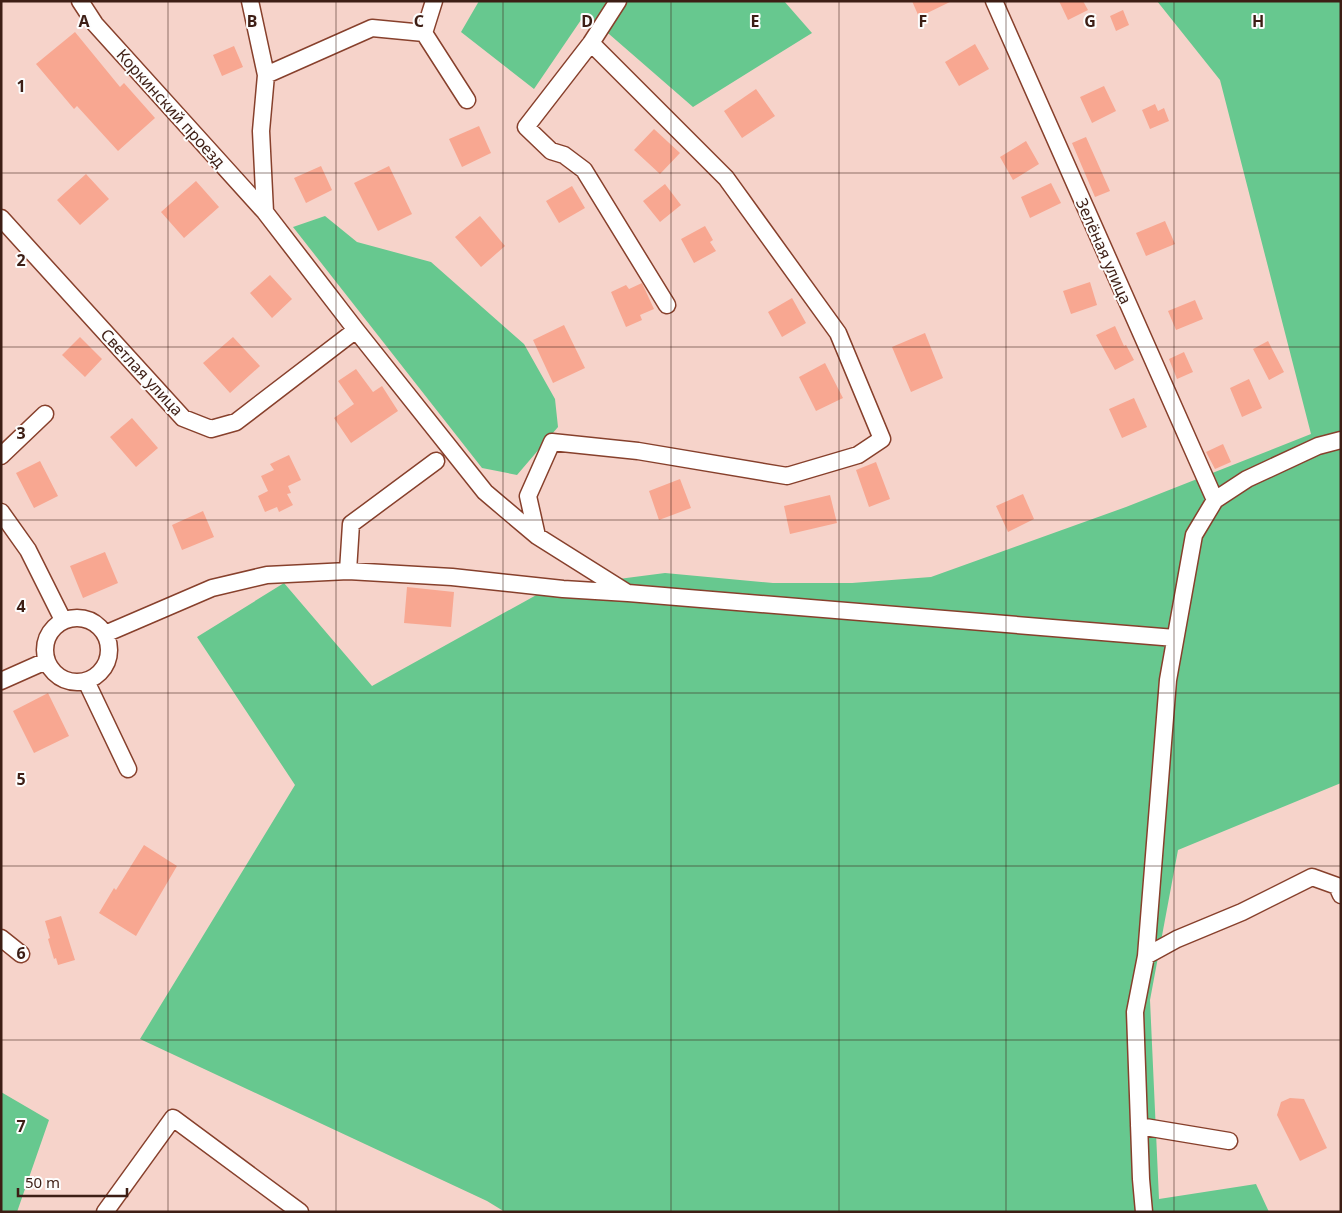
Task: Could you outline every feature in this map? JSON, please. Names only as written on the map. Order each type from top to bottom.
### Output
[{"type":"street","name":"Коркинский проезд","points":[[80,1],[95,24],[265,212],[485,492],[537,536],[628,593]]},
{"type":"street","points":[[250,1],[266,76],[261,131],[265,212]]},
{"type":"street","points":[[424,33],[434,1]]},
{"type":"street","points":[[618,1],[591,44],[526,127],[551,151],[564,155],[584,170],[667,305]]},
{"type":"street","name":"Зелёная улица","points":[[994,1],[1215,500]]},
{"type":"street","points":[[266,76],[372,28],[424,33]]},
{"type":"street","points":[[424,33],[467,100]]},
{"type":"street","points":[[537,536],[528,496],[552,442],[638,451],[787,476],[858,455],[882,439],[838,333],[726,178],[591,44]]},
{"type":"street","name":"Светлая улица","points":[[1,218],[183,418],[211,429],[236,422],[356,330]]},
{"type":"street","points":[[1,456],[45,414]]},
{"type":"street","points":[[1144,1212],[1135,1012],[1146,956],[1168,680],[1194,535],[1215,500],[1247,479],[1318,446],[1341,440]]},
{"type":"street","points":[[348,571],[351,524],[436,460]]},
{"type":"street","points":[[1,512],[28,550],[64,620]]},
{"type":"street","points":[[105,634],[212,588],[267,575],[348,571],[452,577],[563,590],[628,593],[1175,638]]},
{"type":"street","points":[[73,617],[91,620],[105,634],[109,652],[107,662],[95,677],[86,681],[66,681],[51,670],[46,661],[45,642],[55,625],[64,620],[73,617]]},
{"type":"street","points":[[1,680],[46,661]]},
{"type":"street","points":[[86,681],[128,769]]},
{"type":"street","points":[[1146,956],[1177,939],[1242,912],[1312,877],[1337,886],[1341,895]]},
{"type":"street","points":[[1,938],[21,954]]},
{"type":"street","points":[[105,1212],[173,1118],[300,1212]]},
{"type":"street","points":[[1139,1126],[1229,1141]]},
{"type":"green space","points":[[479,1],[784,1],[812,33],[693,107],[609,34],[583,17],[534,89],[461,32]]},
{"type":"green space","points":[[1157,1],[1341,1],[1341,783],[1178,850],[1150,1000],[1159,1199],[1256,1184],[1269,1212],[505,1212],[487,1201],[140,1039],[295,785],[197,637],[284,583],[372,686],[549,588],[665,573],[773,583],[852,583],[931,577],[1126,507],[1311,434],[1220,80]]},
{"type":"green space","points":[[325,216],[357,242],[431,262],[524,344],[555,399],[558,427],[517,475],[482,468],[293,227]]},
{"type":"green space","points":[[1,1092],[49,1120],[17,1212],[1,1212]]},
{"type":"building","points":[[912,1],[952,1],[919,17]]},
{"type":"building","points":[[1059,1],[1083,1],[1088,10],[1068,20]]},
{"type":"building","points":[[1123,10],[1129,25],[1116,31],[1110,16]]},
{"type":"building","points":[[75,32],[120,87],[124,83],[155,118],[118,151],[77,106],[74,109],[36,64]]},
{"type":"building","points":[[975,44],[989,69],[959,86],[945,62]]},
{"type":"building","points":[[234,46],[243,67],[222,76],[213,55]]},
{"type":"building","points":[[1104,86],[1116,111],[1092,123],[1080,97]]},
{"type":"building","points":[[756,89],[775,116],[742,138],[724,111]]},
{"type":"building","points":[[1155,104],[1158,111],[1164,108],[1169,121],[1150,129],[1142,110]]},
{"type":"building","points":[[479,126],[491,153],[462,167],[449,139]]},
{"type":"building","points":[[654,129],[680,153],[660,174],[634,150]]},
{"type":"building","points":[[1086,137],[1110,191],[1095,197],[1072,143]]},
{"type":"building","points":[[1026,141],[1039,164],[1013,180],[1000,157]]},
{"type":"building","points":[[321,166],[332,190],[306,203],[294,178]]},
{"type":"building","points":[[389,166],[412,214],[378,231],[354,183]]},
{"type":"building","points":[[86,174],[109,199],[80,225],[57,200]]},
{"type":"building","points":[[196,181],[219,207],[184,238],[161,212]]},
{"type":"building","points":[[1051,183],[1061,203],[1030,218],[1021,197]]},
{"type":"building","points":[[665,184],[681,205],[660,222],[643,201]]},
{"type":"building","points":[[572,186],[585,208],[559,223],[546,201]]},
{"type":"building","points":[[480,216],[505,246],[481,267],[455,237]]},
{"type":"building","points":[[1165,221],[1175,244],[1146,256],[1136,233]]},
{"type":"building","points":[[705,226],[713,240],[710,242],[716,251],[694,263],[681,239]]},
{"type":"building","points":[[270,275],[292,299],[272,318],[250,293]]},
{"type":"building","points":[[1090,282],[1097,305],[1071,314],[1063,291]]},
{"type":"building","points":[[642,283],[654,309],[640,315],[642,320],[626,327],[611,292],[626,285],[629,289]]},
{"type":"building","points":[[792,298],[806,323],[782,337],[768,312]]},
{"type":"building","points":[[1195,300],[1203,319],[1176,330],[1168,311]]},
{"type":"building","points":[[564,325],[585,368],[553,383],[533,340]]},
{"type":"building","points":[[1115,326],[1124,346],[1126,345],[1134,360],[1115,370],[1096,335]]},
{"type":"building","points":[[925,333],[943,378],[911,392],[892,347]]},
{"type":"building","points":[[80,337],[102,359],[85,377],[62,355]]},
{"type":"building","points":[[233,337],[260,366],[230,393],[203,363]]},
{"type":"building","points":[[1268,341],[1284,372],[1269,380],[1253,349]]},
{"type":"building","points":[[1184,352],[1193,372],[1177,379],[1169,359]]},
{"type":"building","points":[[825,363],[843,398],[816,411],[799,377]]},
{"type":"building","points":[[356,369],[373,392],[382,386],[398,411],[351,443],[334,418],[354,404],[338,381]]},
{"type":"building","points":[[1249,379],[1262,408],[1242,417],[1230,388]]},
{"type":"building","points":[[1134,398],[1147,427],[1122,438],[1109,409]]},
{"type":"building","points":[[132,418],[158,448],[136,467],[110,437]]},
{"type":"building","points":[[1223,444],[1231,462],[1215,469],[1206,452]]},
{"type":"building","points":[[289,455],[301,480],[288,486],[291,493],[287,494],[293,505],[279,512],[277,507],[265,512],[258,496],[268,491],[261,476],[274,470],[270,464]]},
{"type":"building","points":[[40,461],[58,496],[34,508],[16,473]]},
{"type":"building","points":[[876,462],[890,499],[869,507],[856,470]]},
{"type":"building","points":[[680,479],[691,508],[659,520],[649,491]]},
{"type":"building","points":[[1023,494],[1034,519],[1008,532],[996,506]]},
{"type":"building","points":[[830,495],[837,523],[790,534],[784,506]]},
{"type":"building","points":[[203,511],[214,537],[182,550],[172,525]]},
{"type":"building","points":[[105,552],[118,583],[83,598],[70,566]]},
{"type":"building","points":[[407,587],[454,592],[451,627],[404,623]]},
{"type":"building","points":[[48,693],[69,736],[34,753],[13,711]]},
{"type":"building","points":[[144,845],[177,866],[136,936],[99,913]]},
{"type":"building","points":[[61,916],[75,960],[58,965],[56,958],[54,959],[48,939],[50,938],[45,921]]},
{"type":"building","points":[[1290,1098],[1304,1099],[1327,1148],[1300,1161],[1277,1115],[1281,1102]]}]
